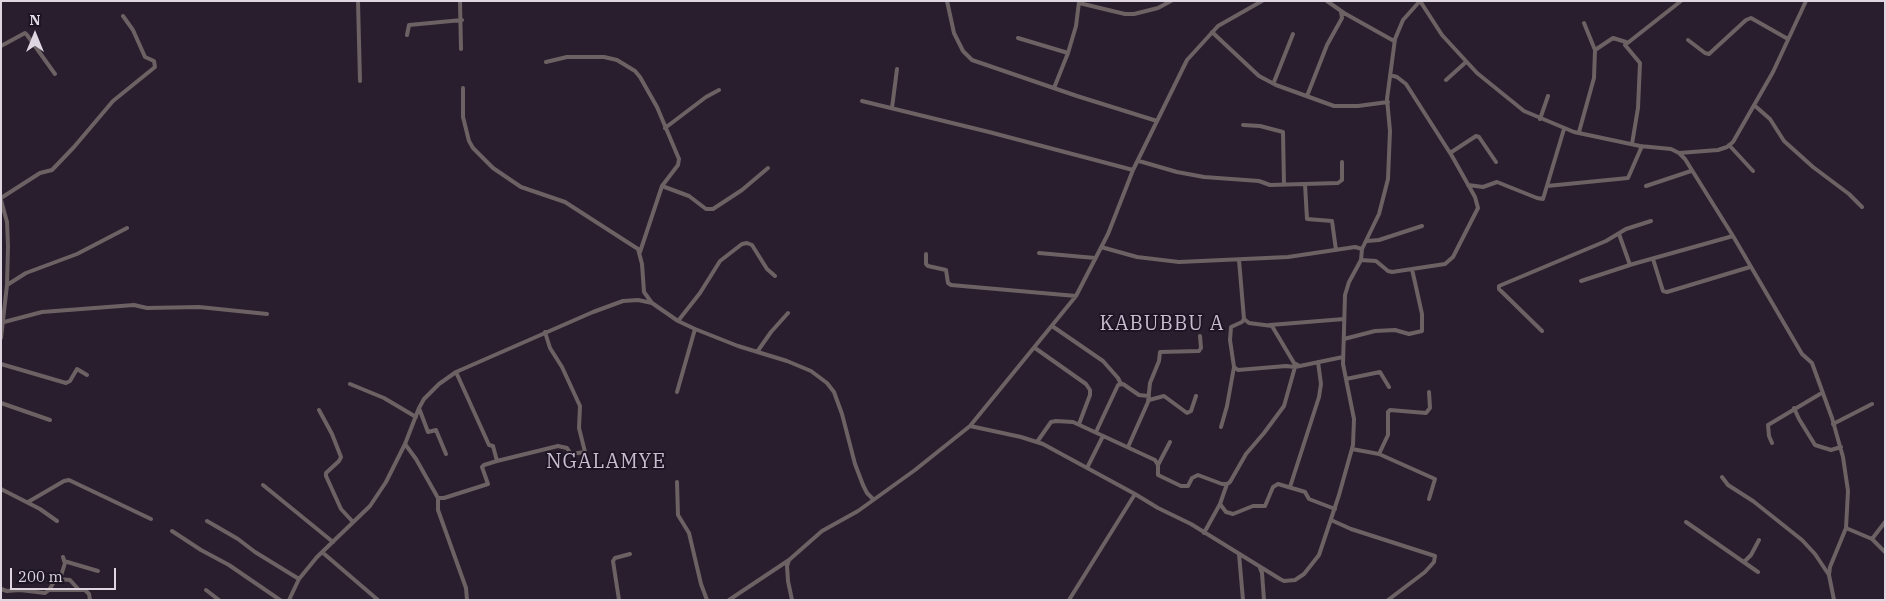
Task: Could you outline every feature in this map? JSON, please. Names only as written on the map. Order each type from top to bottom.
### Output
[{"type":"street","points":[[358,1],[360,81]]},
{"type":"street","points":[[460,1],[462,20],[461,49]]},
{"type":"street","points":[[947,1],[954,34],[967,57],[972,60],[1157,121]]},
{"type":"street","points":[[1054,88],[1076,26],[1079,2],[1125,14],[1134,14],[1158,8],[1171,1]]},
{"type":"street","points":[[1251,1],[1254,6]]},
{"type":"street","points":[[729,600],[789,560],[822,531],[858,511],[928,460],[970,426],[1076,296],[1112,225],[1133,170],[1187,60],[1212,32],[1232,17],[1262,1]]},
{"type":"street","points":[[1327,1],[1344,16],[1394,41]]},
{"type":"street","points":[[970,426],[1037,442],[1135,494],[1284,581],[1299,578],[1316,560],[1335,508],[1352,449],[1354,426],[1343,357],[1347,289],[1361,260],[1362,249],[1379,214],[1388,178],[1390,130],[1388,102],[1394,41],[1403,20],[1420,1],[1442,35],[1466,62],[1519,107],[1540,119],[1564,128],[1642,146],[1667,148],[1679,153],[1685,159],[1733,236],[1802,354],[1812,363],[1841,447],[1848,491],[1846,528],[1829,575],[1834,600]]},
{"type":"street","points":[[1669,1],[1673,7]]},
{"type":"street","points":[[1626,42],[1681,1]]},
{"type":"street","points":[[1679,153],[1718,150],[1730,145],[1739,134],[1806,1]]},
{"type":"street","points":[[1,338],[8,285],[8,246],[6,222],[1,199],[40,173],[52,170],[113,101],[155,67],[154,61],[144,57],[133,30],[123,16]]},
{"type":"street","points":[[1307,96],[1328,45],[1344,16]]},
{"type":"street","points":[[1688,40],[1705,54],[1709,54],[1748,18],[1754,19],[1788,39]]},
{"type":"street","points":[[407,35],[410,25],[462,20]]},
{"type":"street","points":[[1579,132],[1594,78],[1595,50],[1584,23]]},
{"type":"street","points":[[1212,32],[1259,76],[1274,82],[1276,85],[1336,106],[1358,106],[1388,102]]},
{"type":"street","points":[[1,46],[25,34],[28,35],[55,74]]},
{"type":"street","points":[[1274,82],[1293,34]]},
{"type":"street","points":[[1018,38],[1068,53]]},
{"type":"street","points":[[1595,50],[1612,38],[1626,42]]},
{"type":"street","points":[[1626,42],[1626,48],[1640,63],[1638,108],[1632,144]]},
{"type":"street","points":[[546,62],[567,57],[604,57],[617,60],[635,71],[640,77],[657,107],[679,159],[678,165],[662,186],[640,252],[644,292],[652,303],[678,321],[811,371],[827,383],[834,392],[842,414],[853,456],[863,484],[867,493],[873,499]]},
{"type":"street","points":[[1446,80],[1466,62]]},
{"type":"street","points":[[892,108],[897,69]]},
{"type":"street","points":[[1361,260],[1376,261],[1392,272],[1445,264],[1454,257],[1478,208],[1475,197],[1450,153],[1406,84],[1402,80],[1390,76]]},
{"type":"street","points":[[463,88],[463,117],[469,141],[482,158],[521,187],[564,202],[636,247],[640,252]]},
{"type":"street","points":[[665,128],[718,90]]},
{"type":"street","points":[[1540,119],[1548,96]]},
{"type":"street","points":[[862,101],[1133,170]]},
{"type":"street","points":[[1754,105],[1770,119],[1784,141],[1813,167],[1849,194],[1862,207]]},
{"type":"street","points":[[1243,125],[1260,126],[1284,132],[1284,185]]},
{"type":"street","points":[[1468,185],[1483,187],[1497,182],[1540,199],[1544,196],[1564,128]]},
{"type":"street","points":[[1450,153],[1476,136],[1496,162]]},
{"type":"street","points":[[1730,145],[1753,171]]},
{"type":"street","points":[[1547,186],[1628,178],[1642,146]]},
{"type":"street","points":[[1138,161],[1177,172],[1204,177],[1259,181],[1270,185],[1341,182],[1342,162]]},
{"type":"street","points":[[662,186],[689,196],[706,209],[713,209],[742,190],[768,168]]},
{"type":"street","points":[[1646,186],[1691,171]]},
{"type":"street","points":[[1305,184],[1307,219],[1332,222],[1336,250]]},
{"type":"street","points":[[1542,331],[1499,289],[1499,286],[1619,234],[1626,229],[1651,221]]},
{"type":"street","points":[[1367,241],[1379,240],[1422,226]]},
{"type":"street","points":[[8,285],[26,274],[77,254],[127,228]]},
{"type":"street","points":[[1619,234],[1630,265]]},
{"type":"street","points":[[1581,281],[1670,253],[1733,236]]},
{"type":"street","points":[[678,321],[700,294],[720,261],[742,244],[747,243],[752,246],[775,276]]},
{"type":"street","points":[[1101,247],[1153,260],[1178,262],[1298,256],[1358,246],[1362,249]]},
{"type":"street","points":[[926,254],[926,264],[946,270],[948,282],[951,285],[1076,296]]},
{"type":"street","points":[[1039,254],[1095,258]]},
{"type":"street","points":[[1653,259],[1663,291],[1667,292],[1750,267]]},
{"type":"street","points":[[1239,260],[1244,319],[1249,323]]},
{"type":"street","points":[[1344,339],[1375,331],[1397,330],[1408,334],[1422,332],[1422,314],[1412,270]]},
{"type":"street","points":[[638,300],[644,292]]},
{"type":"street","points":[[289,600],[299,579],[322,552],[370,506],[405,444],[419,408],[431,391],[456,372],[545,332],[623,301],[638,300],[652,303]]},
{"type":"street","points":[[4,322],[42,312],[134,305],[147,308],[199,307],[267,314]]},
{"type":"street","points":[[758,352],[763,343],[788,313]]},
{"type":"street","points":[[1240,323],[1244,319]]},
{"type":"street","points":[[1221,427],[1234,367],[1230,330],[1232,326],[1240,323],[1270,325],[1344,319]]},
{"type":"street","points":[[1204,533],[1220,504],[1227,484],[1246,454],[1284,406],[1295,365],[1270,325]]},
{"type":"street","points":[[1052,326],[1103,361],[1118,378],[1120,384],[1139,395],[1149,398],[1164,396],[1187,413],[1191,411],[1196,396]]},
{"type":"street","points":[[678,392],[695,328]]},
{"type":"street","points":[[438,498],[444,498],[488,484],[482,467],[484,465],[558,446],[567,448],[571,454],[585,452],[579,428],[580,406],[562,367],[550,348],[545,332]]},
{"type":"street","points":[[1128,447],[1149,398],[1150,383],[1161,351],[1199,351],[1201,348],[1200,336]]},
{"type":"street","points":[[1035,348],[1086,384],[1090,390],[1090,395],[1078,424]]},
{"type":"street","points":[[1234,367],[1238,370],[1295,365],[1343,357]]},
{"type":"street","points":[[1290,486],[1319,397],[1321,384],[1318,362]]},
{"type":"street","points":[[1,364],[66,383],[70,381],[77,369],[87,375]]},
{"type":"street","points":[[456,372],[489,445],[493,446],[497,461]]},
{"type":"street","points":[[1346,378],[1380,372],[1389,387]]},
{"type":"street","points":[[350,384],[384,398],[416,417]]},
{"type":"street","points":[[1096,432],[1120,384]]},
{"type":"street","points":[[1379,454],[1388,434],[1388,412],[1390,410],[1426,412],[1430,408],[1429,392]]},
{"type":"street","points":[[1772,443],[1768,425],[1820,394]]},
{"type":"street","points":[[1,403],[50,420]]},
{"type":"street","points":[[1833,424],[1872,404]]},
{"type":"street","points":[[419,408],[428,432],[436,430],[446,454]]},
{"type":"street","points":[[1794,408],[1798,419],[1815,446],[1831,450],[1841,447]]},
{"type":"street","points":[[319,410],[332,434],[341,457],[326,473],[326,476],[341,509],[353,522]]},
{"type":"street","points":[[1037,442],[1051,422],[1078,424],[1154,460],[1158,465]]},
{"type":"street","points":[[1087,468],[1103,436]]},
{"type":"street","points":[[1170,442],[1158,465],[1158,475],[1184,486],[1188,486],[1192,478],[1198,475],[1227,484]]},
{"type":"street","points":[[405,444],[416,459],[438,498],[438,510],[466,588],[467,600]]},
{"type":"street","points":[[1352,449],[1379,454],[1435,479],[1429,499]]},
{"type":"street","points":[[1722,478],[1728,485],[1753,501],[1802,540],[1815,554],[1829,575]]},
{"type":"street","points":[[28,502],[64,481],[70,480],[151,519]]},
{"type":"street","points":[[678,482],[678,515],[689,533],[701,584],[707,600]]},
{"type":"street","points":[[1220,504],[1226,512],[1233,514],[1253,506],[1265,506],[1276,484],[1290,486],[1305,492],[1309,499],[1335,508]]},
{"type":"street","points":[[263,485],[333,542]]},
{"type":"street","points":[[1,489],[28,502],[57,521]]},
{"type":"street","points":[[1069,600],[1135,494]]},
{"type":"street","points":[[1331,520],[1352,529],[1435,556],[1434,562],[1425,572],[1388,600]]},
{"type":"street","points":[[207,521],[238,538],[255,552],[299,579]]},
{"type":"street","points":[[1686,522],[1758,572]]},
{"type":"street","points":[[1872,539],[1885,522]]},
{"type":"street","points":[[1846,528],[1872,539],[1885,552]]},
{"type":"street","points":[[172,531],[229,565],[280,600]]},
{"type":"street","points":[[1744,562],[1751,555],[1759,540]]},
{"type":"street","points":[[322,552],[378,600]]},
{"type":"street","points":[[619,600],[613,561],[615,558],[630,554]]},
{"type":"street","points":[[1239,554],[1243,600]]},
{"type":"street","points":[[59,580],[65,564],[63,559],[98,571]]},
{"type":"street","points":[[789,560],[787,566],[788,581],[792,600]]},
{"type":"street","points":[[1259,567],[1262,573],[1264,600]]},
{"type":"street","points":[[1,589],[45,593],[54,582],[70,580],[79,590]]},
{"type":"street","points":[[49,590],[85,590],[89,594],[90,600]]},
{"type":"street","points":[[206,590],[219,600]]},
{"type":"district","name":"KABUBBU A","points":[[1162,324]]},
{"type":"district","name":"NGALAMYE","points":[[606,462]]}]
